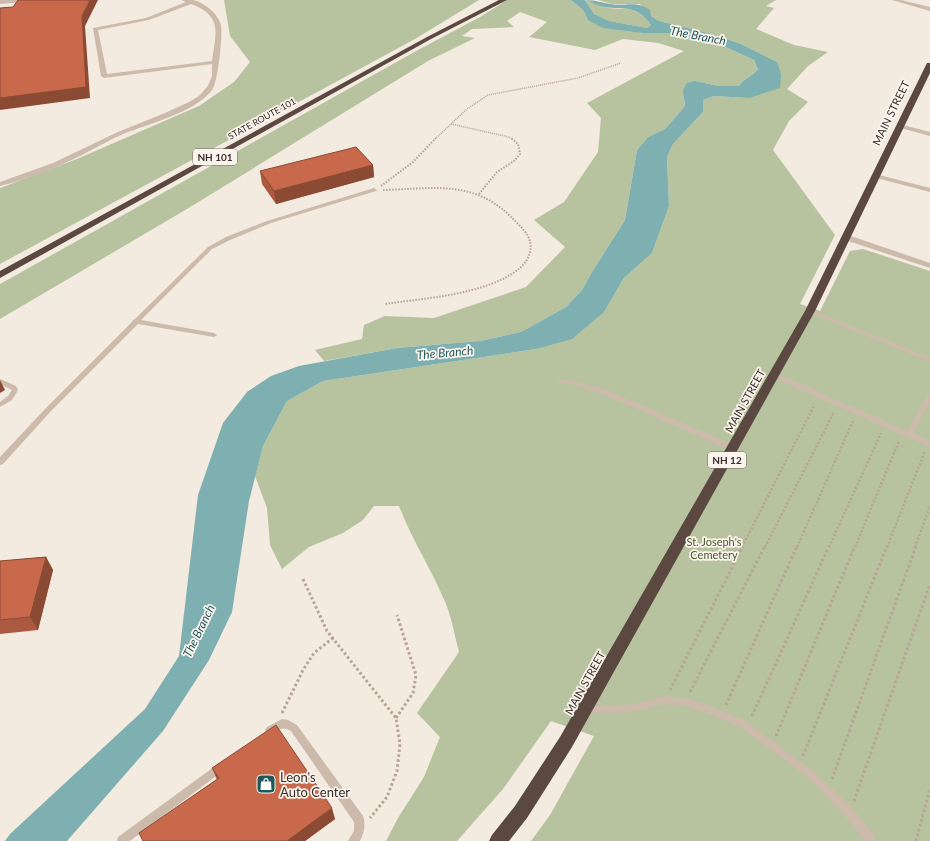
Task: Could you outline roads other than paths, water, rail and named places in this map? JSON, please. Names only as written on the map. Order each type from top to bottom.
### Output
[{"type":"highway","name":"STATE ROUTE 101","points":[[429,38],[488,0]]},
{"type":"highway","name":"STATE ROUTE 101","points":[[0,275],[429,38],[504,0]]},
{"type":"highway","name":"MAIN STREET","points":[[498,841],[521,812],[566,742],[734,448],[810,311],[930,65]]},
{"type":"street","points":[[0,2],[26,0]]},
{"type":"street","points":[[0,184],[72,157],[119,134],[196,101],[208,90],[214,82],[216,72],[215,62],[220,32],[217,19],[205,8],[194,1],[184,0]]},
{"type":"street","points":[[895,0],[930,9]]},
{"type":"street","points":[[194,1],[147,20],[95,29],[104,76],[215,62]]},
{"type":"street","points":[[899,126],[930,134]]},
{"type":"street","points":[[845,237],[930,266]]},
{"type":"lane","points":[[875,176],[930,190]]},
{"type":"lane","points":[[0,462],[49,409],[135,321],[210,248],[226,238],[255,227],[374,190]]},
{"type":"lane","points":[[810,311],[930,360]]},
{"type":"lane","points":[[135,321],[214,335]]},
{"type":"lane","points":[[774,375],[929,443]]},
{"type":"lane","points":[[0,381],[14,388],[15,390],[10,398],[0,405]]},
{"type":"lane","points":[[561,381],[577,383],[605,392],[734,448]]},
{"type":"lane","points":[[906,433],[930,396]]},
{"type":"lane","points":[[585,709],[620,709],[664,700],[685,702],[722,715],[747,727],[814,777],[850,813],[871,841]]},
{"type":"lane","points":[[260,738],[278,724],[290,724],[294,728],[359,820],[360,826],[353,841]]},
{"type":"lane","points":[[122,841],[229,761]]},
{"type":"water","name":"The Branch","points":[[571,0],[585,0],[594,14],[609,21],[647,28],[651,25],[645,18],[635,11],[624,8],[604,7],[586,0],[617,5],[640,5],[650,10],[651,16],[659,21],[712,34],[741,44],[777,62],[781,74],[780,88],[749,98],[714,96],[703,100],[703,112],[673,144],[667,157],[669,206],[652,253],[624,278],[604,312],[572,339],[536,349],[323,381],[287,401],[263,446],[249,501],[232,612],[209,660],[163,731],[67,841],[5,841],[10,834],[145,709],[179,656],[198,495],[223,423],[247,392],[271,376],[299,366],[397,348],[480,341],[521,332],[566,307],[582,290],[625,220],[637,150],[648,137],[665,129],[685,106],[683,90],[687,83],[695,81],[719,86],[739,86],[758,69],[754,60],[712,41],[683,38],[666,33],[643,33],[603,28],[588,20],[583,10]]},
{"type":"place","name":"Leon's Auto Center","points":[[266,784]]},
{"type":"park label","name":"St. Joseph's Cemetery","points":[[714,548]]}]
